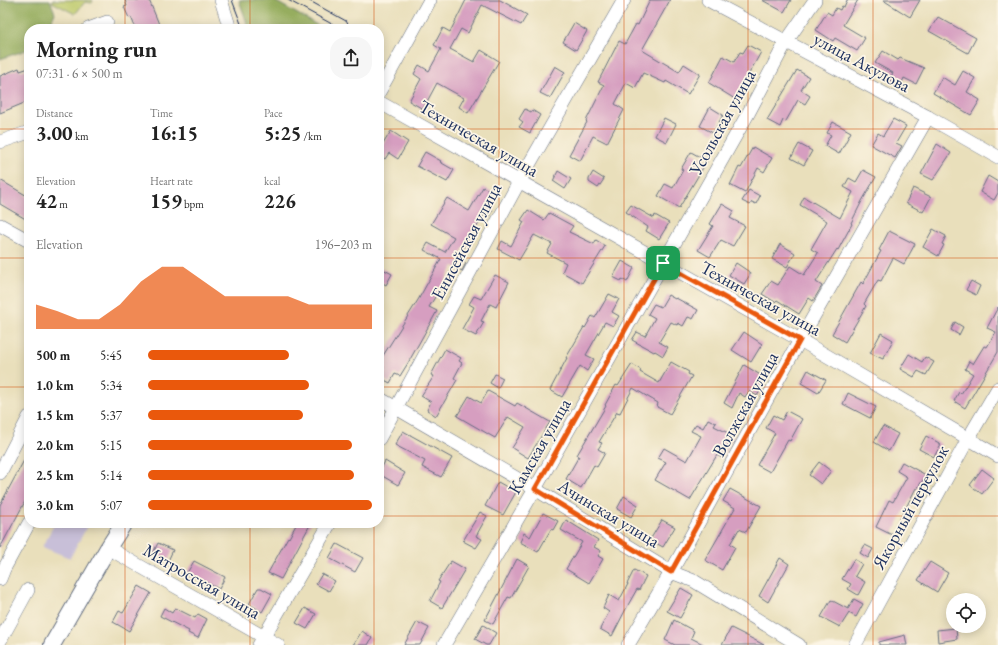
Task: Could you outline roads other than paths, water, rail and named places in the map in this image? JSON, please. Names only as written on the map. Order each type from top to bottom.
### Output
[{"type":"main road","points":[[52,645],[121,528]]},
{"type":"street","points":[[221,0],[228,24]]},
{"type":"street","points":[[384,83],[430,0]]},
{"type":"street","name":"Енисейская улица","points":[[384,429],[519,182],[624,0]]},
{"type":"street","name":"улица Акулова","points":[[708,0],[928,117],[998,157]]},
{"type":"street","name":"Усольская улица","points":[[663,263],[745,119],[786,42],[815,0]]},
{"type":"street","points":[[102,24],[107,22]]},
{"type":"street","name":"Техническая улица","points":[[384,105],[800,340],[998,456]]},
{"type":"street","name":"Волжская улица","points":[[628,645],[671,572],[800,340],[928,117]]},
{"type":"street","points":[[0,142],[24,134]]},
{"type":"street","points":[[0,225],[24,238]]},
{"type":"street","name":"Камская улица","points":[[444,645],[535,489],[663,263]]},
{"type":"street","name":"Якорный переулок","points":[[855,645],[968,439],[998,388]]},
{"type":"street","name":"Ачинская улица","points":[[384,401],[535,489],[671,572],[694,581],[799,645]]},
{"type":"street","points":[[0,473],[24,427]]},
{"type":"street","points":[[1,572],[26,528]]},
{"type":"street","points":[[262,641],[327,528]]},
{"type":"street","name":"Матросская улица","points":[[108,548],[262,641],[278,645]]},
{"type":"street","points":[[0,641],[28,590]]},
{"type":"tram line","points":[[232,0],[241,24]]},
{"type":"tram line","points":[[288,0],[332,24]]},
{"type":"tram line","points":[[308,0],[346,21],[348,24]]}]
